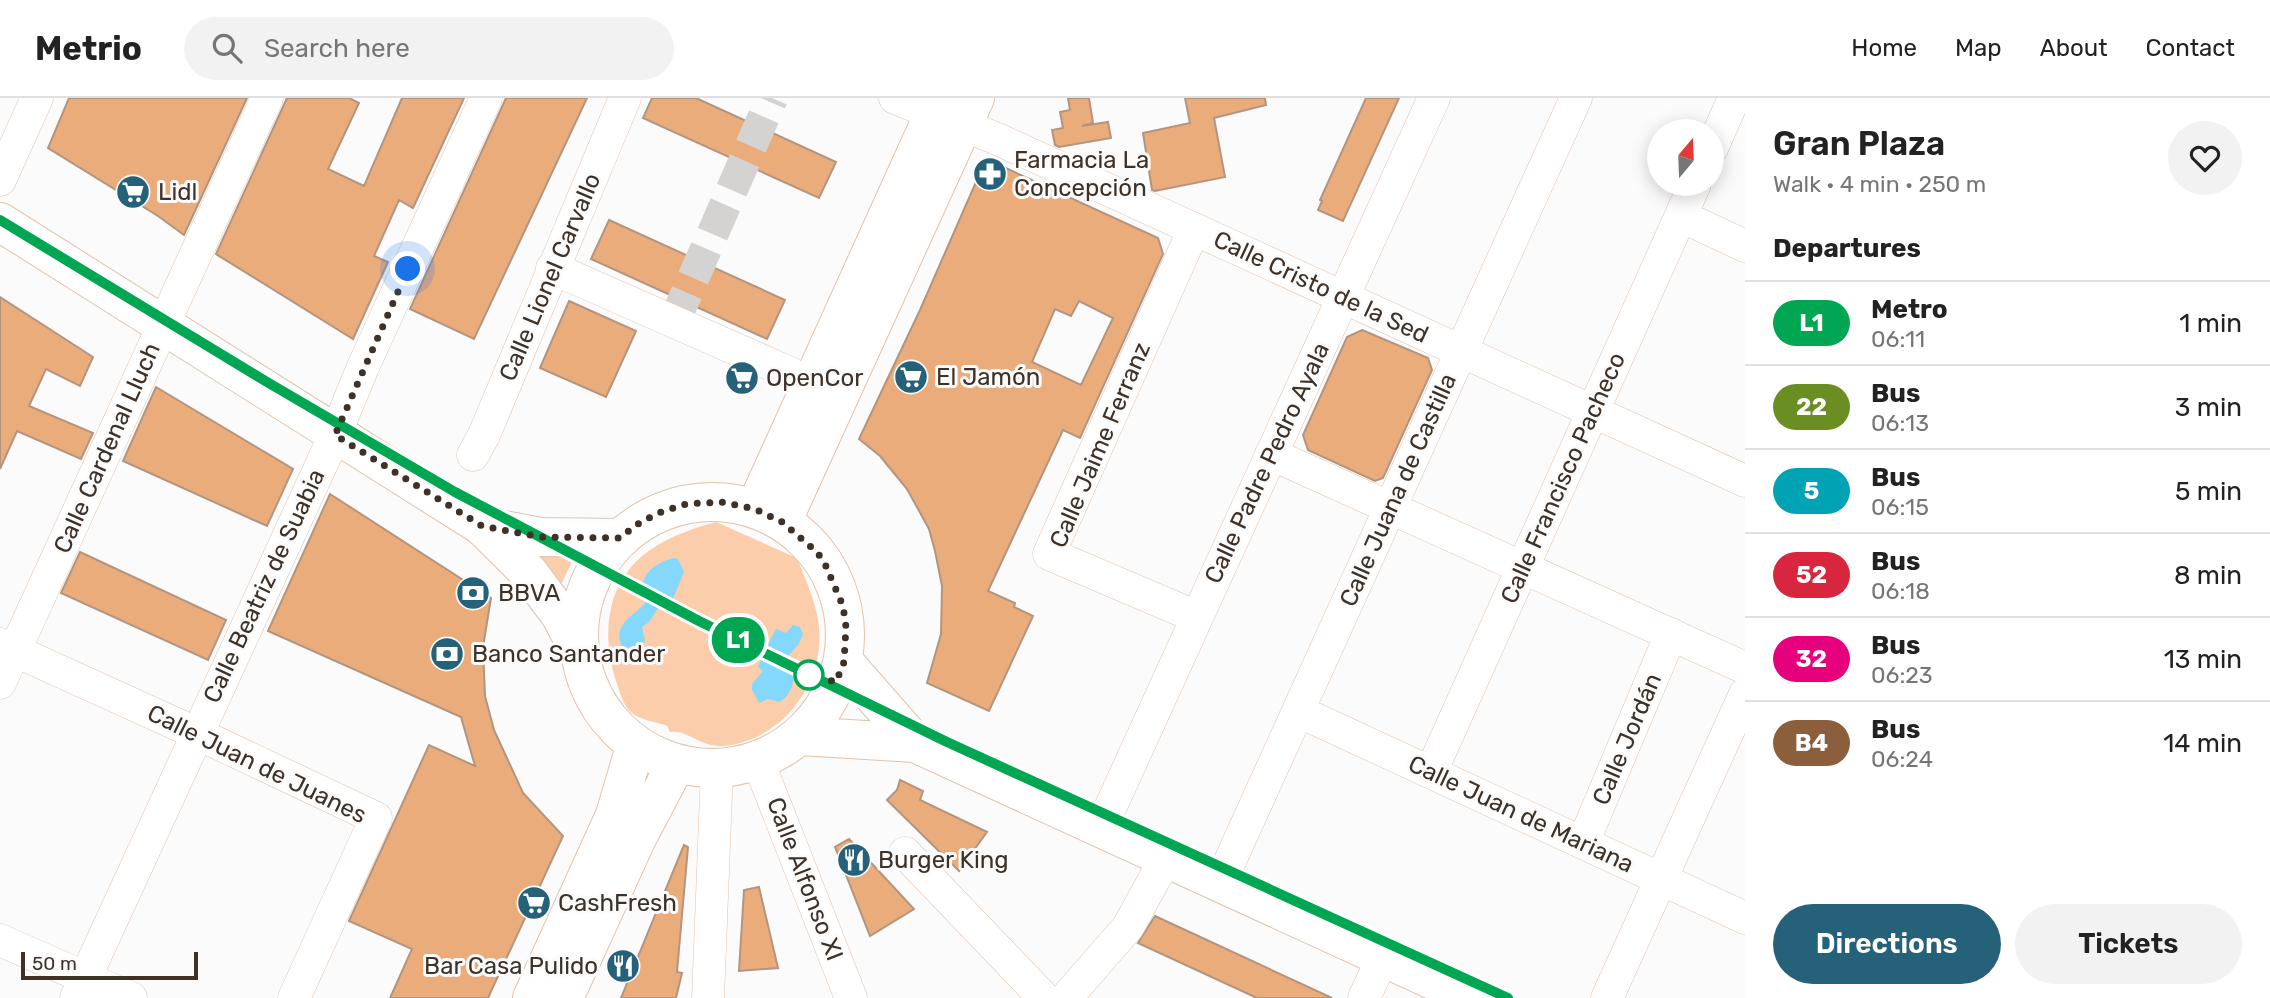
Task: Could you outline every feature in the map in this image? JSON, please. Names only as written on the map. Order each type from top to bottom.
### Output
[{"type":"main road","points":[[768,515],[953,109]]},
{"type":"main road","points":[[0,222],[482,526],[529,573],[561,616],[580,653],[590,689],[611,722],[636,744],[676,764],[717,769],[758,761],[800,736],[828,703],[844,662],[846,627],[843,606],[817,552],[768,515],[721,502],[686,504],[655,515],[620,538],[603,558],[590,580],[582,604],[580,653]]},
{"type":"main road","points":[[482,526],[540,537],[620,538]]},
{"type":"main road","points":[[844,662],[915,743]]},
{"type":"main road","points":[[800,736],[915,743],[1472,998]]},
{"type":"main road","points":[[532,998],[615,815],[636,744]]},
{"type":"main road","points":[[564,998],[636,840],[676,764]]},
{"type":"street","points":[[0,180],[37,98]]},
{"type":"street","name":"Calle Cardenal Lluch","points":[[0,683],[8,648],[163,326],[267,98]]},
{"type":"street","name":"Calle Beatriz de Suabia","points":[[81,987],[335,435],[363,367],[486,98]]},
{"type":"street","name":"Calle Lionel Carvallo","points":[[473,455],[484,435],[625,98]]},
{"type":"street","name":"Calle Cristo de la Sed","points":[[895,98],[953,109],[1194,229],[1745,481]]},
{"type":"street","name":"Calle Padre Pedro Ayala","points":[[1101,828],[1434,98]]},
{"type":"street","name":"Calle Juana de Castilla","points":[[1220,883],[1576,98]]},
{"type":"street","points":[[1724,121],[1734,98]]},
{"type":"street","name":"Calle Francisco Pacheco","points":[[1430,772],[1690,196]]},
{"type":"street","points":[[1681,216],[1745,246]]},
{"type":"street","name":"Calle Jaime Ferranz","points":[[1194,229],[1049,554],[1197,617]]},
{"type":"street","points":[[552,268],[790,373]]},
{"type":"street","points":[[1271,454],[1745,668]]},
{"type":"street","name":"Calle Jordán","points":[[1583,843],[1671,635]]},
{"type":"street","name":"Calle Juan de Juanes","points":[[8,648],[376,818],[294,998]]},
{"type":"street","points":[[1607,998],[1745,694]]},
{"type":"street","name":"Calle Juan de Mariana","points":[[1298,711],[1745,918]]},
{"type":"street","name":"Calle Alfonso XI","points":[[758,761],[851,998]]},
{"type":"street","points":[[708,998],[717,769]]},
{"type":"street","points":[[905,853],[1044,998]]},
{"type":"street","points":[[1066,998],[1128,928],[1166,858]]},
{"type":"street","points":[[0,940],[81,987],[131,998]]},
{"type":"street","points":[[1364,998],[1382,957]]},
{"type":"shaded area","points":[[716,522],[797,558],[816,611],[819,641],[816,663],[809,683],[784,718],[767,732],[747,741],[725,746],[716,746],[682,733],[670,732],[667,726],[632,713],[617,684],[608,639],[615,594],[631,567],[670,538]]},
{"type":"shaded area","points":[[522,549],[571,557],[573,559],[561,585]]},
{"type":"water","points":[[673,558],[678,559],[684,572],[672,601],[659,607],[642,627],[645,641],[643,643],[632,648],[623,648],[620,640],[622,626],[648,600],[647,592],[642,589],[645,577],[656,565]]},
{"type":"water","points":[[793,625],[800,627],[803,635],[798,645],[783,661],[793,674],[791,689],[779,702],[768,699],[759,703],[752,684],[763,671],[758,667],[761,659],[776,629],[786,633]]},
{"type":"building","points":[[69,98],[247,98],[184,235],[48,148]]},
{"type":"building","points":[[287,98],[349,98],[359,103],[328,169],[364,186],[402,98],[464,98],[413,208],[399,200],[374,256],[388,262],[353,339],[216,254]]},
{"type":"building","points":[[506,98],[587,98],[474,339],[410,309]]},
{"type":"building","points":[[652,98],[696,98],[836,162],[819,198],[643,118]]},
{"type":"building","points":[[1068,98],[1089,98],[1093,123],[1082,126],[1108,122],[1111,138],[1059,147],[1055,145],[1052,130],[1063,128],[1060,112],[1070,110]]},
{"type":"building","points":[[1185,98],[1265,98],[1266,105],[1214,118],[1225,177],[1152,190],[1143,133],[1190,123]]},
{"type":"building","points":[[1366,98],[1399,98],[1343,221],[1318,210],[1322,201],[1320,200]]},
{"type":"building","points":[[986,159],[1158,238],[1163,254],[1080,438],[1063,430],[988,591],[1015,603],[1014,607],[1033,616],[989,711],[927,683],[941,634],[942,586],[929,529],[907,489],[880,456],[859,439],[920,310]],"holes":[[[1079,301],[1113,318],[1081,385],[1032,362],[1055,309],[1071,316]]]},
{"type":"building","points":[[609,220],[785,300],[767,339],[591,259]]},
{"type":"building","points":[[0,297],[93,357],[80,386],[46,369],[29,406],[93,433],[81,459],[17,431],[0,469]]},
{"type":"building","points":[[569,301],[636,331],[606,397],[540,368]]},
{"type":"building","points":[[1362,330],[1428,358],[1432,370],[1383,478],[1375,481],[1308,450],[1303,435],[1347,337]]},
{"type":"building","points":[[156,387],[293,469],[267,526],[123,461]]},
{"type":"building","points":[[330,494],[491,598],[483,647],[485,696],[494,730],[523,793],[563,836],[488,998],[390,998],[412,949],[349,921],[429,745],[475,766],[461,717],[268,631]]},
{"type":"building","points":[[80,552],[226,620],[208,660],[61,593]]},
{"type":"building","points":[[900,780],[923,791],[920,800],[987,832],[959,871],[887,800],[897,790]]},
{"type":"building","points":[[849,839],[914,909],[870,936],[835,847]]},
{"type":"building","points":[[684,845],[688,847],[677,972],[682,973],[676,998],[621,998]]},
{"type":"building","points":[[759,887],[778,968],[739,971],[744,890]]},
{"type":"building","points":[[1155,916],[1332,998],[1257,998],[1138,943]]},
{"type":"tunnel","points":[[674,322],[772,98]]},
{"type":"metro line","name":"L1","points":[[0,220],[455,492],[699,621],[947,742],[1508,998]]},
{"type":"place","name":"Farmacia La Concepción","points":[[990,174]]},
{"type":"place","name":"Lidl","points":[[133,192]]},
{"type":"place","name":"El Jamón","points":[[911,377]]},
{"type":"place","name":"OpenCor","points":[[742,378]]},
{"type":"place","name":"BBVA","points":[[473,593]]},
{"type":"place","name":"Banco Santander","points":[[447,654]]},
{"type":"place","name":"Burger King","points":[[854,860]]},
{"type":"place","name":"CashFresh","points":[[534,903]]},
{"type":"place","name":"Bar Casa Pulido","points":[[623,966]]},
{"type":"route","points":[[408,269],[335,435],[482,526],[540,537],[620,538],[658,513],[686,504],[721,502],[755,509],[782,522],[817,552],[843,606],[846,627],[844,662],[836,682],[809,675]]}]
